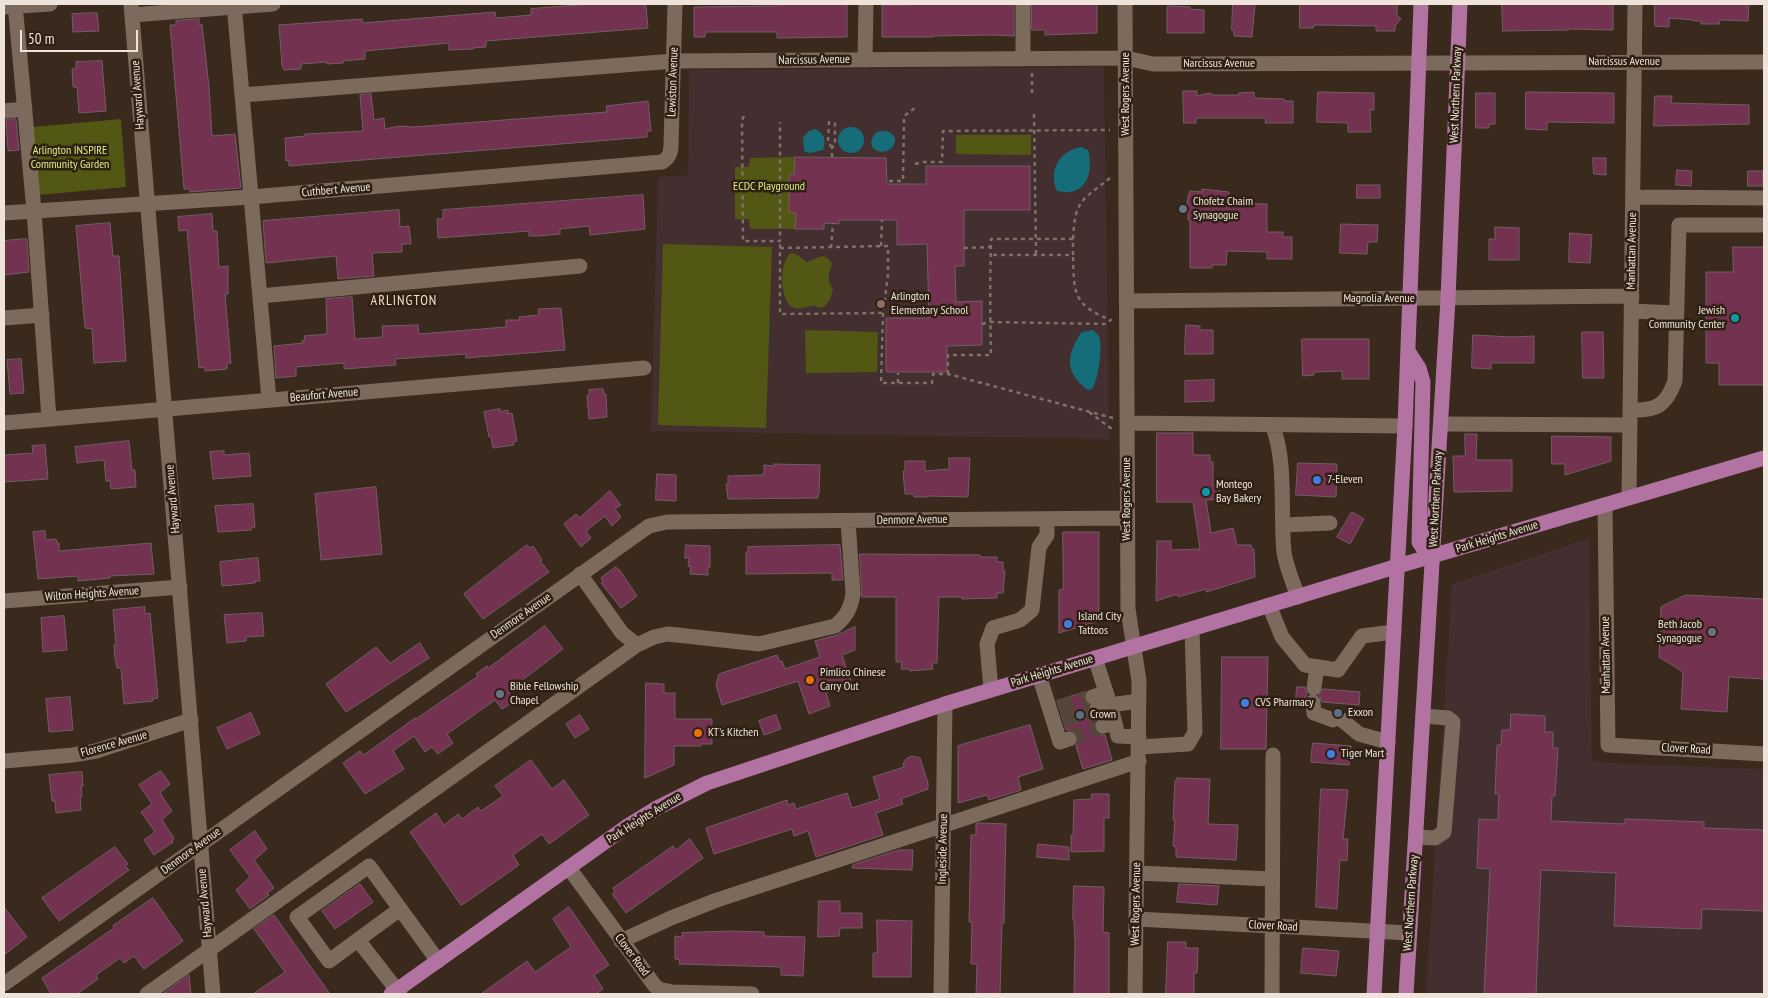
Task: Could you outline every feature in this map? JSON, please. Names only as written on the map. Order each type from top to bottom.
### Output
[{"type":"main road","points":[[1374,994],[1405,426],[1421,4]]},
{"type":"main road","name":"West Northern Parkway","points":[[1406,994],[1448,299],[1460,4]]},
{"type":"main road","points":[[1408,351],[1419,368],[1422,382],[1419,542],[1422,548],[1433,556]]},
{"type":"main road","name":"Park Heights Avenue","points":[[396,993],[569,868],[657,808],[707,783],[945,704],[1039,675],[1764,458]]},
{"type":"street","points":[[50,4],[12,6],[25,109],[50,419]]},
{"type":"street","points":[[131,9],[272,4]]},
{"type":"street","name":"Lewiston Avenue","points":[[668,159],[672,145],[675,4]]},
{"type":"street","points":[[865,60],[866,4]]},
{"type":"street","points":[[1023,4],[1028,62]]},
{"type":"street","name":"West Rogers Avenue","points":[[1126,4],[1126,301],[1120,421],[1127,518],[1128,609],[1139,681],[1135,994]]},
{"type":"street","name":"Manhattan Avenue","points":[[1629,498],[1635,4]]},
{"type":"street","points":[[234,5],[269,400]]},
{"type":"street","name":"Hayward Avenue","points":[[131,9],[214,994]]},
{"type":"street","name":"Narcissus Avenue","points":[[242,95],[674,61],[865,60],[1028,62],[1126,58],[1153,64],[1764,62]]},
{"type":"street","points":[[4,111],[25,109]]},
{"type":"street","name":"Cuthbert Avenue","points":[[4,213],[251,197],[657,163],[668,159]]},
{"type":"street","points":[[1633,197],[1764,198]]},
{"type":"street","points":[[1440,424],[1630,418],[1657,408],[1666,400],[1674,381],[1679,225],[1761,225]]},
{"type":"street","points":[[260,296],[580,266]]},
{"type":"street","name":"Magnolia Avenue","points":[[1126,301],[1448,299],[1632,304],[1676,313]]},
{"type":"street","points":[[4,318],[42,315]]},
{"type":"street","name":"Beaufort Avenue","points":[[4,423],[644,368]]},
{"type":"street","points":[[1120,421],[1405,426]]},
{"type":"street","points":[[1272,425],[1277,436],[1280,462],[1284,554],[1298,597]]},
{"type":"street","name":"Manhattan Avenue","points":[[1605,505],[1608,745]]},
{"type":"street","name":"Denmore Avenue","points":[[4,984],[580,574],[640,532],[658,523],[1127,518]]},
{"type":"street","points":[[991,690],[987,644],[993,628],[1020,620],[1032,610],[1039,547],[1048,535],[1047,519]]},
{"type":"street","points":[[147,994],[637,644],[668,634],[759,644],[835,626],[849,611],[853,594],[848,521]]},
{"type":"street","points":[[1283,525],[1330,523]]},
{"type":"street","points":[[580,574],[622,633],[637,644]]},
{"type":"street","name":"Wilton Heights Avenue","points":[[4,601],[180,587]]},
{"type":"street","points":[[1269,605],[1282,637],[1305,665],[1338,670],[1362,636],[1394,632]]},
{"type":"street","points":[[621,941],[670,918],[717,900],[943,826],[1139,748],[1188,744],[1195,732],[1192,628]]},
{"type":"street","points":[[1095,658],[1102,701],[1109,724],[1118,736],[1139,748]]},
{"type":"street","points":[[1317,667],[1314,713],[1337,720],[1359,734],[1388,742]]},
{"type":"street","points":[[1039,675],[1057,716],[1060,742],[1068,739]]},
{"type":"street","points":[[1102,701],[1139,701]]},
{"type":"street","name":"Ingleside Avenue","points":[[941,994],[945,704]]},
{"type":"street","points":[[1416,837],[1435,838],[1444,832],[1453,722],[1448,718],[1423,716]]},
{"type":"street","name":"Florence Avenue","points":[[4,761],[96,751],[192,720]]},
{"type":"street","name":"Clover Road","points":[[1608,745],[1764,754]]},
{"type":"street","points":[[1272,994],[1273,755]]},
{"type":"street","points":[[400,909],[329,960],[297,917],[369,866],[438,961]]},
{"type":"street","name":"Clover Road","points":[[569,868],[655,986],[661,990],[672,992],[752,994]]},
{"type":"street","points":[[1137,873],[1272,879]]},
{"type":"street","name":"Clover Road","points":[[1136,919],[1410,933]]},
{"type":"street","points":[[358,940],[396,993]]},
{"type":"path","points":[[1028,62],[1032,93]]},
{"type":"path","points":[[889,181],[903,181],[904,116],[915,108]]},
{"type":"path","points":[[1034,114],[1036,254]]},
{"type":"path","points":[[744,116],[742,120],[743,241],[780,241]]},
{"type":"path","points":[[780,122],[780,314],[882,313]]},
{"type":"path","points":[[829,122],[828,143],[832,147]]},
{"type":"path","points":[[832,157],[832,147],[835,145],[835,122]]},
{"type":"path","points":[[915,164],[942,162],[943,131],[1111,130]]},
{"type":"path","points":[[982,324],[990,322],[1105,324],[1111,320],[1099,315],[1080,301],[1074,289],[1073,255],[1074,217],[1078,205],[1110,178]]},
{"type":"path","points":[[1030,187],[1035,187]]},
{"type":"path","points":[[881,246],[882,220]]},
{"type":"path","points":[[831,248],[833,223]]},
{"type":"path","points":[[948,374],[948,355],[991,355],[991,239],[1073,239]]},
{"type":"path","points":[[780,248],[888,246],[888,274],[882,313],[881,384],[932,383],[933,373],[948,374],[1120,421]]},
{"type":"path","points":[[964,248],[991,247]]},
{"type":"path","points":[[991,255],[1073,255]]},
{"type":"path","points":[[898,372],[898,383]]},
{"type":"path","points":[[1088,411],[1112,429]]},
{"type":"shaded area","name":"Arlington Elementary School","points":[[1104,67],[1109,439],[651,431],[658,177],[688,175],[689,70]]},
{"type":"shaded area","points":[[1589,538],[1592,761],[1764,769],[1764,994],[1426,994],[1452,584]]},
{"type":"green space","name":"Arlington INSPIRE Community Garden","points":[[121,119],[126,187],[38,195],[33,127]]},
{"type":"green space","points":[[956,135],[1031,135],[1031,155],[956,154]]},
{"type":"green space","name":"ECDC Playground","points":[[795,157],[794,174],[789,174],[789,212],[796,213],[795,229],[750,229],[749,219],[735,219],[735,167],[749,167],[750,158]]},
{"type":"green space","points":[[663,244],[772,247],[766,428],[658,425]]},
{"type":"green space","points":[[791,253],[796,254],[807,262],[823,256],[832,263],[829,280],[833,289],[828,302],[822,308],[812,306],[797,309],[788,302],[782,280],[784,264]]},
{"type":"green space","points":[[805,330],[878,332],[877,372],[806,373]]},
{"type":"water","points":[[851,127],[860,131],[864,140],[860,149],[851,153],[842,149],[838,140],[842,131]]},
{"type":"water","points":[[815,129],[824,138],[823,150],[810,153],[804,151],[803,138],[809,131]]},
{"type":"water","points":[[881,131],[889,132],[895,138],[891,149],[882,152],[877,151],[871,144],[874,135]]},
{"type":"water","points":[[1081,147],[1088,150],[1090,159],[1086,182],[1075,191],[1057,191],[1054,176],[1057,163],[1061,157],[1073,149]]},
{"type":"water","points":[[1093,330],[1100,339],[1100,358],[1094,385],[1092,389],[1088,390],[1075,377],[1070,363],[1073,348],[1082,332]]},
{"type":"building","points":[[592,4],[644,4],[646,6],[648,28],[486,41],[486,47],[473,49],[449,50],[449,43],[365,51],[365,59],[343,61],[343,63],[301,64],[301,69],[284,70],[282,65],[279,25],[362,19],[363,23],[495,12],[496,18],[531,15],[531,9]]},
{"type":"building","points":[[777,4],[847,4],[847,37],[777,38],[777,32],[706,32],[705,37],[694,37],[694,7],[777,6]]},
{"type":"building","points":[[1014,4],[1014,36],[882,37],[882,5]]},
{"type":"building","points":[[1032,4],[1097,4],[1097,33],[1045,35],[1045,30],[1032,30]]},
{"type":"building","points":[[1233,4],[1255,4],[1252,37],[1234,36],[1234,30],[1232,30]]},
{"type":"building","points":[[1300,4],[1397,4],[1397,15],[1401,19],[1395,26],[1395,31],[1376,31],[1376,26],[1314,25],[1313,28],[1300,28]]},
{"type":"building","points":[[1502,4],[1613,4],[1613,30],[1503,31]]},
{"type":"building","points":[[1655,4],[1749,4],[1748,21],[1720,20],[1719,24],[1701,24],[1701,21],[1669,18],[1669,27],[1655,26]]},
{"type":"building","points":[[1174,6],[1204,10],[1204,33],[1167,33],[1167,7]]},
{"type":"building","points":[[97,13],[99,31],[73,32],[72,14]]},
{"type":"building","points":[[199,19],[199,25],[202,24],[209,87],[212,136],[235,134],[241,188],[190,192],[190,189],[184,189],[170,25],[176,25],[176,21]]},
{"type":"building","points":[[102,61],[106,111],[79,113],[77,87],[73,87],[72,69],[76,68],[76,62]]},
{"type":"building","points":[[1183,91],[1197,91],[1197,96],[1209,93],[1214,95],[1239,95],[1239,93],[1254,92],[1254,98],[1293,101],[1293,123],[1265,123],[1266,118],[1196,118],[1196,123],[1184,123]]},
{"type":"building","points":[[1318,92],[1374,93],[1374,110],[1370,110],[1371,132],[1348,132],[1348,123],[1317,122]]},
{"type":"building","points":[[1526,92],[1614,93],[1614,123],[1547,122],[1547,130],[1526,129]]},
{"type":"building","points":[[1476,93],[1495,93],[1495,124],[1489,124],[1489,128],[1476,128]]},
{"type":"building","points":[[371,94],[374,120],[384,118],[385,129],[399,126],[413,127],[607,112],[606,106],[648,101],[651,131],[647,131],[647,137],[289,166],[289,160],[286,161],[285,138],[305,136],[305,134],[363,131],[360,95]]},
{"type":"building","points":[[1655,96],[1672,96],[1671,103],[1749,105],[1749,124],[1654,126]]},
{"type":"building","points":[[16,119],[19,150],[8,151],[6,120]]},
{"type":"building","points":[[795,157],[886,158],[887,184],[926,184],[926,166],[1030,166],[1030,210],[964,210],[964,266],[955,266],[956,302],[982,301],[982,345],[947,346],[947,372],[886,372],[886,318],[929,318],[927,244],[897,245],[897,220],[839,220],[839,224],[824,223],[824,229],[795,229],[796,213],[789,212],[789,174],[794,174]]},
{"type":"building","points":[[1593,158],[1606,158],[1606,175],[1594,174]]},
{"type":"building","points":[[1677,170],[1692,171],[1691,186],[1676,185]]},
{"type":"building","points":[[1748,171],[1763,171],[1763,186],[1748,186]]},
{"type":"building","points":[[1357,185],[1380,185],[1380,198],[1357,198]]},
{"type":"building","points":[[1202,189],[1229,192],[1229,203],[1267,204],[1267,232],[1283,232],[1283,237],[1292,237],[1292,259],[1267,259],[1267,252],[1227,251],[1226,265],[1212,265],[1212,268],[1190,268],[1190,220],[1188,220],[1188,212],[1186,212],[1188,196],[1190,191],[1202,192]]},
{"type":"building","points":[[643,195],[645,229],[590,235],[589,226],[560,229],[560,234],[538,236],[529,236],[529,231],[438,238],[437,219],[443,219],[443,210]]},
{"type":"building","points":[[399,210],[400,227],[409,226],[411,244],[402,244],[402,252],[372,253],[374,276],[338,279],[336,256],[266,263],[263,221]]},
{"type":"building","points":[[212,214],[213,231],[217,231],[219,267],[228,266],[228,294],[225,294],[231,363],[227,363],[227,369],[205,371],[205,367],[199,368],[187,230],[179,231],[178,217]]},
{"type":"building","points":[[110,223],[113,256],[119,256],[126,361],[94,363],[92,329],[85,328],[76,226]]},
{"type":"building","points":[[1341,224],[1378,225],[1377,242],[1368,242],[1367,254],[1340,253]]},
{"type":"building","points":[[1495,227],[1519,228],[1519,260],[1489,260],[1489,239],[1495,239]]},
{"type":"building","points":[[1570,233],[1592,235],[1590,263],[1569,262]]},
{"type":"building","points":[[27,239],[29,272],[4,275],[4,241]]},
{"type":"building","name":"Jewish Community Center","points":[[1733,247],[1764,247],[1764,385],[1719,385],[1719,363],[1706,363],[1706,272],[1733,272]]},
{"type":"building","points":[[352,297],[355,339],[383,337],[382,326],[418,325],[419,334],[506,327],[506,320],[520,320],[519,317],[539,315],[538,309],[561,308],[565,350],[466,358],[466,354],[395,359],[396,365],[344,369],[344,363],[296,367],[296,376],[276,378],[274,346],[303,343],[302,341],[305,340],[304,336],[327,334],[326,299]]},
{"type":"building","points":[[1186,325],[1200,326],[1200,330],[1213,330],[1213,354],[1185,354]]},
{"type":"building","points":[[1582,332],[1603,332],[1604,378],[1583,378]]},
{"type":"building","points":[[1473,335],[1534,336],[1534,363],[1491,363],[1491,369],[1472,368]]},
{"type":"building","points":[[1302,339],[1369,339],[1369,379],[1342,379],[1342,371],[1314,372],[1314,375],[1303,376]]},
{"type":"building","points":[[21,359],[24,393],[10,394],[7,360]]},
{"type":"building","points":[[1214,380],[1214,401],[1185,402],[1185,381]]},
{"type":"building","points":[[603,389],[604,394],[606,394],[607,417],[589,419],[587,396],[589,395],[589,390]]},
{"type":"building","points":[[500,409],[500,412],[508,410],[508,414],[512,413],[517,441],[513,442],[514,445],[493,448],[484,412]]},
{"type":"building","points":[[1157,433],[1193,433],[1193,455],[1210,455],[1210,462],[1213,462],[1213,485],[1219,484],[1220,499],[1206,500],[1211,533],[1233,528],[1237,545],[1251,545],[1252,549],[1254,549],[1255,577],[1206,592],[1206,589],[1178,597],[1177,594],[1156,601],[1157,541],[1171,541],[1171,550],[1200,549],[1193,502],[1157,502]]},
{"type":"building","points":[[1465,434],[1477,434],[1476,460],[1512,460],[1512,491],[1454,492],[1453,456],[1465,456]]},
{"type":"building","points":[[1552,436],[1611,437],[1611,461],[1565,475],[1565,464],[1552,464]]},
{"type":"building","points":[[129,441],[132,470],[135,470],[136,487],[111,489],[110,481],[106,481],[104,460],[77,463],[75,447]]},
{"type":"building","points":[[45,445],[48,479],[4,482],[4,455],[33,453],[32,446]]},
{"type":"building","points":[[224,451],[224,455],[249,453],[251,476],[213,479],[210,452]]},
{"type":"building","points":[[949,458],[970,458],[968,497],[914,497],[914,494],[905,494],[903,471],[905,471],[905,461],[925,461],[925,471],[949,469]]},
{"type":"building","name":"7-Eleven","points":[[1298,463],[1337,464],[1336,497],[1296,495]]},
{"type":"building","points":[[774,464],[820,465],[818,498],[728,499],[726,484],[728,484],[728,476],[762,475],[764,474],[764,465],[774,466]]},
{"type":"building","points":[[657,474],[676,475],[676,501],[656,500]]},
{"type":"building","points":[[376,487],[382,554],[321,560],[315,494]]},
{"type":"building","points":[[610,491],[621,505],[615,509],[621,517],[612,526],[605,516],[586,531],[591,538],[581,547],[564,524],[576,514],[579,518]]},
{"type":"building","points":[[253,504],[255,527],[251,528],[251,530],[218,532],[215,506]]},
{"type":"building","points":[[1352,512],[1364,519],[1350,544],[1337,537]]},
{"type":"building","points":[[45,531],[46,540],[56,539],[57,543],[59,543],[59,551],[151,543],[154,574],[110,576],[110,578],[78,581],[78,576],[38,579],[33,532]]},
{"type":"building","points":[[1063,532],[1099,532],[1099,621],[1059,633],[1059,590],[1063,589]]},
{"type":"building","points":[[527,545],[530,548],[533,546],[542,560],[540,561],[549,572],[483,619],[464,594]]},
{"type":"building","points":[[686,545],[710,546],[708,575],[690,574],[689,558],[685,558]]},
{"type":"building","points":[[840,545],[843,580],[832,580],[832,573],[746,574],[746,552],[748,552],[748,547]]},
{"type":"building","points":[[860,554],[980,555],[980,557],[997,557],[997,562],[1003,562],[1003,571],[1005,571],[1003,593],[997,593],[997,598],[962,599],[962,597],[939,597],[937,663],[932,663],[933,669],[910,671],[910,669],[901,669],[902,662],[896,662],[896,597],[862,597]]},
{"type":"building","points":[[258,558],[260,581],[222,586],[220,562]]},
{"type":"building","points":[[616,567],[637,596],[621,608],[601,583],[603,581],[601,578]]},
{"type":"building","name":"Beth Jacob Synagogue","points":[[1686,595],[1764,599],[1764,679],[1729,677],[1727,712],[1681,709],[1683,672],[1659,657],[1661,607]]},
{"type":"building","points":[[145,607],[145,614],[150,613],[158,698],[152,699],[153,701],[124,704],[121,668],[117,668],[115,658],[114,645],[116,645],[113,610]]},
{"type":"building","points":[[262,613],[264,636],[246,637],[246,641],[227,643],[224,615]]},
{"type":"building","points":[[64,616],[67,650],[43,652],[41,618]]},
{"type":"building","points":[[545,626],[563,649],[508,691],[515,701],[502,709],[495,700],[447,734],[453,743],[438,754],[432,747],[425,752],[414,736],[393,751],[404,769],[365,794],[343,763],[360,751],[364,755],[478,676],[476,674],[487,666],[488,668]]},
{"type":"building","points":[[855,627],[855,650],[842,655],[852,684],[826,693],[830,706],[809,714],[798,681],[722,705],[716,685],[719,674],[777,655],[785,669],[820,657],[815,641],[837,635]]},
{"type":"building","points":[[420,643],[429,658],[346,712],[326,684],[376,647],[390,663]]},
{"type":"building","name":"CVS Pharmacy","points":[[1222,657],[1268,657],[1266,749],[1221,749]]},
{"type":"building","points":[[646,683],[664,684],[664,693],[675,693],[675,719],[712,719],[712,744],[674,746],[674,765],[645,778]]},
{"type":"building","points":[[1297,687],[1305,687],[1307,694],[1304,701],[1296,700]]},
{"type":"building","points":[[1323,689],[1360,692],[1359,705],[1322,702],[1319,695]]},
{"type":"building","points":[[1085,692],[1084,700],[1089,705],[1088,712],[1091,716],[1098,718],[1094,723],[1094,729],[1100,735],[1105,735],[1112,760],[1083,769],[1076,746],[1078,736],[1071,730],[1066,730],[1057,701]]},
{"type":"building","points":[[70,697],[73,730],[49,732],[46,699]]},
{"type":"building","points":[[251,713],[260,734],[227,749],[217,728]]},
{"type":"building","points":[[1511,714],[1545,716],[1545,732],[1553,732],[1553,748],[1558,748],[1555,796],[1552,796],[1551,821],[1625,824],[1625,819],[1704,822],[1704,828],[1764,830],[1764,911],[1702,909],[1701,929],[1614,926],[1616,873],[1541,870],[1536,994],[1484,994],[1490,869],[1477,868],[1479,819],[1498,820],[1499,794],[1495,794],[1497,745],[1501,745],[1502,730],[1510,730]]},
{"type":"building","points":[[580,715],[589,729],[575,738],[566,724]]},
{"type":"building","points":[[776,715],[781,729],[764,735],[759,721]]},
{"type":"building","points":[[1030,725],[1043,769],[1018,777],[1021,790],[989,800],[987,795],[958,803],[958,746]]},
{"type":"building","name":"Tiger Mart","points":[[1313,743],[1351,746],[1349,765],[1311,762]]},
{"type":"building","points":[[912,756],[920,758],[928,789],[901,799],[903,804],[876,813],[883,835],[816,857],[808,831],[794,836],[792,829],[714,854],[706,828],[787,800],[788,805],[794,803],[796,809],[847,793],[852,808],[880,799],[873,777],[904,767],[903,764],[906,759]]},
{"type":"building","points":[[531,760],[552,789],[564,780],[589,815],[549,844],[542,834],[513,855],[519,865],[461,905],[410,832],[436,813],[444,825],[458,814],[462,819],[478,807],[481,811],[503,796],[495,786]]},
{"type":"building","points":[[161,771],[170,784],[160,793],[172,811],[162,820],[174,838],[173,842],[154,855],[144,840],[155,832],[141,812],[152,804],[139,785]]},
{"type":"building","points":[[82,772],[81,810],[56,813],[55,801],[52,801],[49,775]]},
{"type":"building","points":[[1177,778],[1210,779],[1208,824],[1238,825],[1236,860],[1176,857],[1176,847],[1173,846],[1175,820],[1173,820],[1175,781],[1177,781]]},
{"type":"building","points":[[1321,789],[1348,790],[1343,839],[1348,839],[1347,861],[1340,860],[1337,909],[1316,907]]},
{"type":"building","points":[[1092,794],[1109,794],[1109,818],[1104,818],[1104,851],[1071,852],[1074,800],[1091,799]]},
{"type":"building","points":[[976,824],[1006,824],[1000,994],[976,994],[977,964],[971,964],[972,922],[969,922],[971,835],[976,835]]},
{"type":"building","points":[[255,831],[267,849],[254,860],[274,888],[267,893],[269,895],[250,909],[236,890],[250,877],[230,850]]},
{"type":"building","points":[[690,839],[703,858],[626,913],[612,894],[615,892],[613,888],[673,846],[676,850]]},
{"type":"building","points":[[1038,844],[1069,847],[1069,860],[1037,857]]},
{"type":"building","points":[[115,847],[128,864],[125,866],[129,870],[59,921],[42,898]]},
{"type":"building","points":[[899,850],[913,850],[912,870],[852,868],[853,865]]},
{"type":"building","points":[[360,884],[373,902],[335,929],[322,911]]},
{"type":"building","points":[[1179,884],[1219,886],[1217,905],[1177,902]]},
{"type":"building","points":[[1074,886],[1104,887],[1103,932],[1109,933],[1109,994],[1074,994]]},
{"type":"building","points":[[153,898],[183,941],[144,969],[134,956],[124,963],[120,958],[96,975],[98,979],[77,994],[51,994],[42,978],[114,928],[113,926]]},
{"type":"building","points":[[819,901],[840,901],[840,913],[862,913],[862,928],[840,928],[839,936],[818,937]]},
{"type":"building","points":[[4,907],[27,937],[4,955]]},
{"type":"building","points":[[569,907],[609,965],[594,975],[603,989],[596,994],[481,994],[527,961],[535,972],[571,947],[553,919]]},
{"type":"building","points":[[274,915],[330,994],[253,994],[285,972],[254,929]]},
{"type":"building","points":[[877,920],[912,921],[911,977],[873,977],[873,953],[877,953]]},
{"type":"building","points":[[764,932],[764,936],[805,937],[803,976],[781,975],[781,967],[679,964],[680,960],[675,959],[675,936],[682,937],[682,933]]},
{"type":"building","points":[[1168,942],[1186,942],[1186,948],[1198,948],[1197,973],[1194,973],[1194,994],[1166,994]]},
{"type":"building","points":[[1303,948],[1339,951],[1336,976],[1301,973]]},
{"type":"building","points":[[189,975],[191,994],[163,994]]},
{"type":"tunnel","points":[[1059,707],[1093,697]]},
{"type":"tunnel","points":[[1063,720],[1097,709]]},
{"type":"tunnel","points":[[1069,739],[1103,726]]},
{"type":"place","name":"Chofetz Chaim Synagogue","points":[[1183,209]]},
{"type":"place","name":"Arlington Elementary School","points":[[881,304]]},
{"type":"place","name":"Jewish Community Center","points":[[1735,318]]},
{"type":"place","name":"7-Eleven","points":[[1317,480]]},
{"type":"place","name":"Montego Bay Bakery","points":[[1206,492]]},
{"type":"place","name":"Island City Tattoos","points":[[1068,624]]},
{"type":"place","name":"Beth Jacob Synagogue","points":[[1712,632]]},
{"type":"place","name":"Pimlico Chinese Carry Out","points":[[810,680]]},
{"type":"place","name":"Bible Fellowship Chapel","points":[[500,694]]},
{"type":"place","name":"CVS Pharmacy","points":[[1245,703]]},
{"type":"place","name":"Exxon","points":[[1338,713]]},
{"type":"place","name":"Crown","points":[[1080,715]]},
{"type":"place","name":"KT's Kitchen","points":[[698,733]]},
{"type":"place","name":"Tiger Mart","points":[[1331,754]]},
{"type":"district","name":"ARLINGTON","points":[[404,301]]}]
